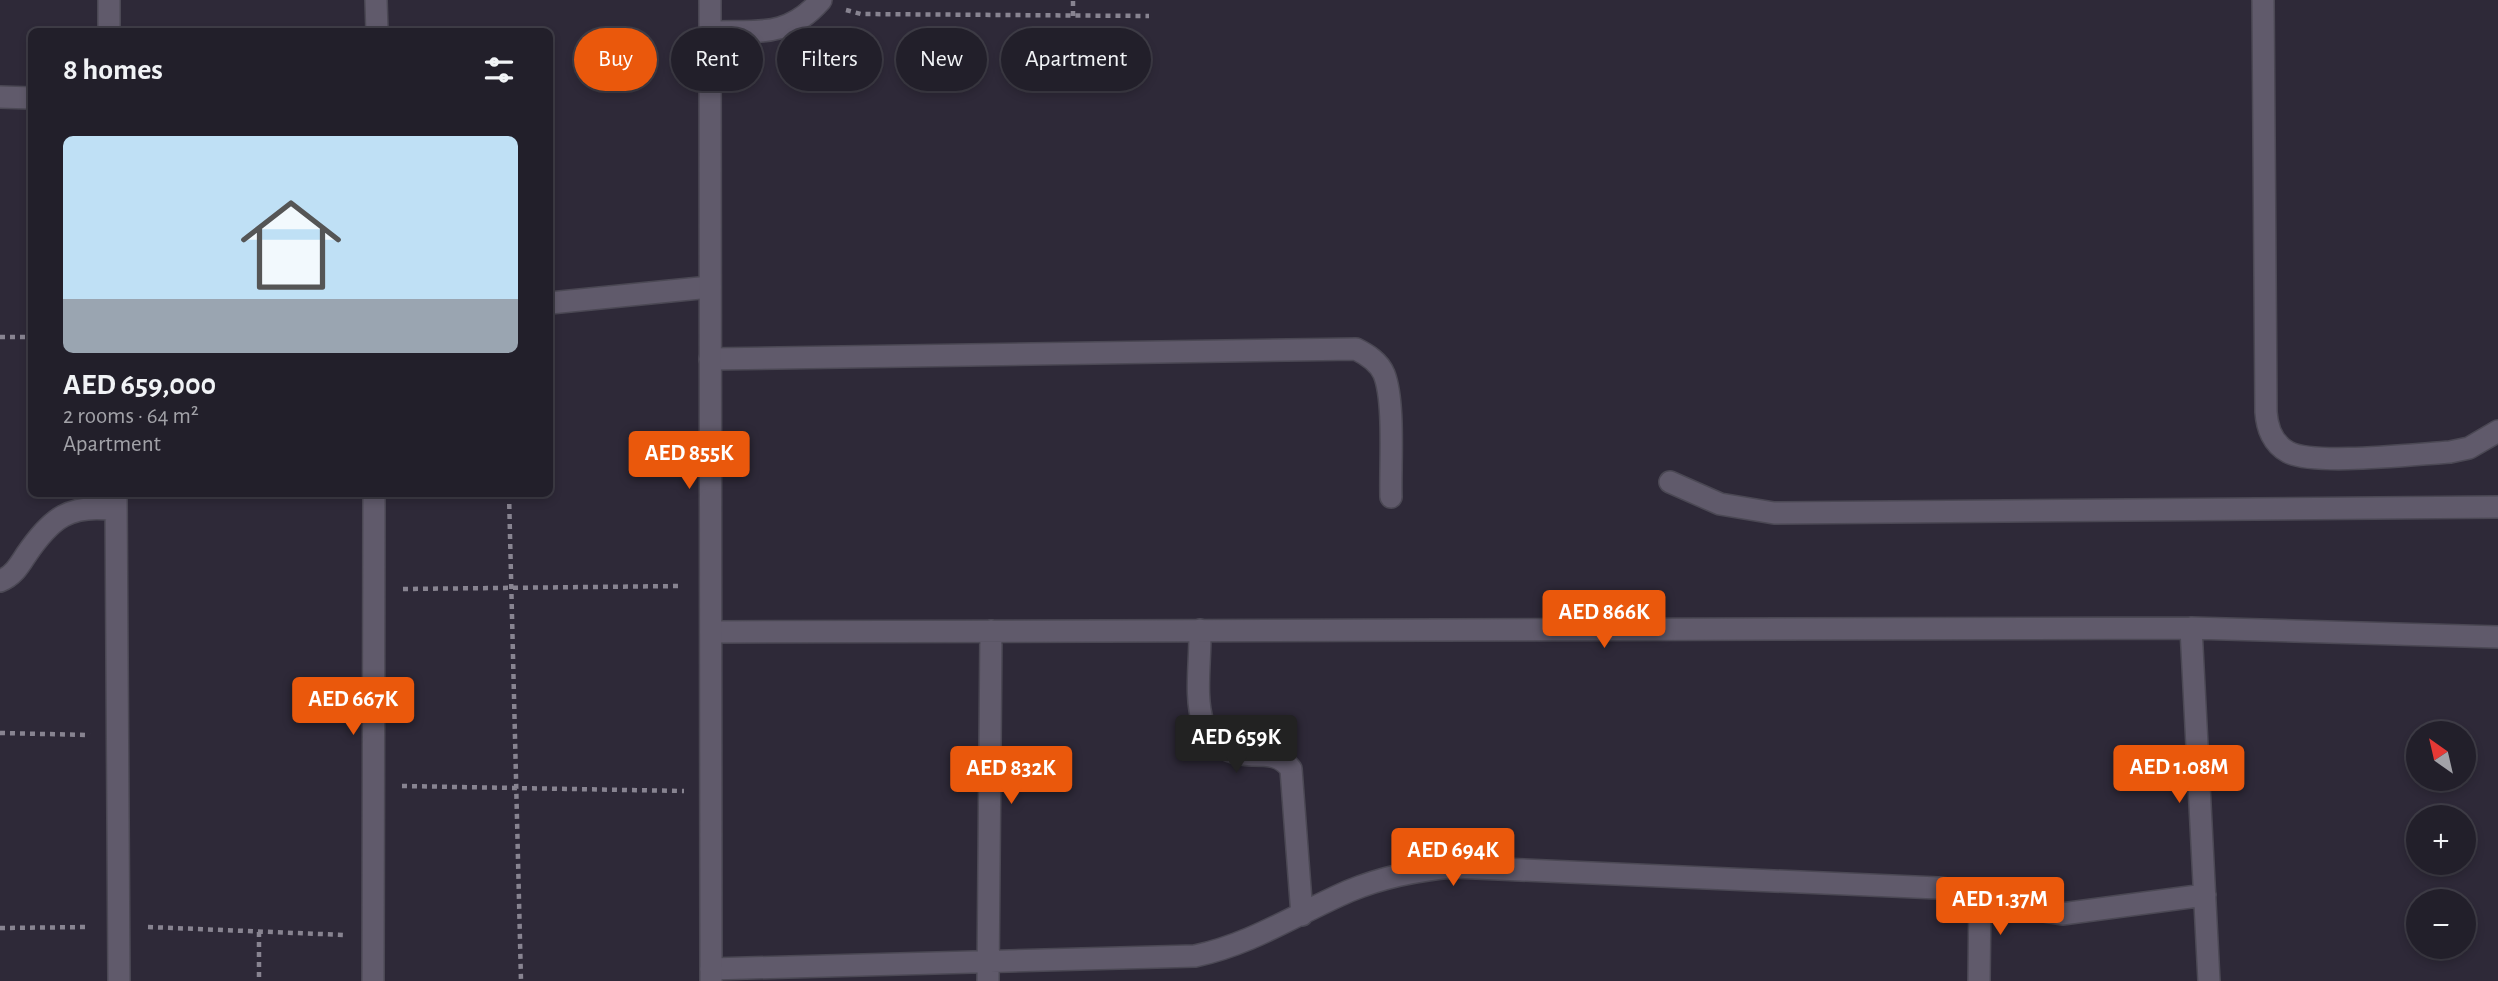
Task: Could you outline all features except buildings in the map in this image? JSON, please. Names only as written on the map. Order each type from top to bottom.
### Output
[{"type":"street","points":[[109,0],[110,28]]},
{"type":"street","points":[[376,0],[377,28]]},
{"type":"street","points":[[710,0],[710,28]]},
{"type":"street","points":[[2263,0],[2266,412],[2271,435],[2287,452],[2321,457],[2450,453],[2469,448],[2498,431]]},
{"type":"street","points":[[763,30],[793,25],[830,2]]},
{"type":"street","points":[[710,91],[711,975],[988,972],[1195,956],[1252,940],[1373,882],[1400,874],[1454,867],[1938,888],[1980,893],[2020,907],[2062,914],[2205,895]]},
{"type":"street","points":[[0,97],[28,98]]},
{"type":"street","points":[[553,303],[710,287]]},
{"type":"street","points":[[710,359],[1356,349],[1372,358],[1384,373],[1388,390],[1391,497]]},
{"type":"street","points":[[1670,482],[1720,504],[1774,513],[2498,507]]},
{"type":"street","points":[[373,981],[374,497]]},
{"type":"street","points":[[0,581],[14,573],[40,535],[55,520],[74,510],[116,502],[119,981]]},
{"type":"street","points":[[711,632],[2192,628],[2498,637]]},
{"type":"street","points":[[2192,628],[2209,981]]},
{"type":"street","points":[[1200,630],[1201,715],[1204,730],[1211,741],[1221,750],[1234,754],[1279,757],[1291,769],[1302,915]]},
{"type":"street","points":[[988,972],[991,631]]},
{"type":"street","points":[[1979,981],[1980,893]]},
{"type":"path","points":[[1073,0],[1073,16]]},
{"type":"path","points":[[830,2],[855,14],[1149,16]]},
{"type":"path","points":[[0,337],[28,337]]},
{"type":"path","points":[[509,497],[521,981]]},
{"type":"path","points":[[374,590],[710,586]]},
{"type":"path","points":[[0,733],[117,736]]},
{"type":"path","points":[[374,786],[711,791]]},
{"type":"path","points":[[0,928],[119,926],[373,936]]},
{"type":"path","points":[[259,932],[259,981]]}]
